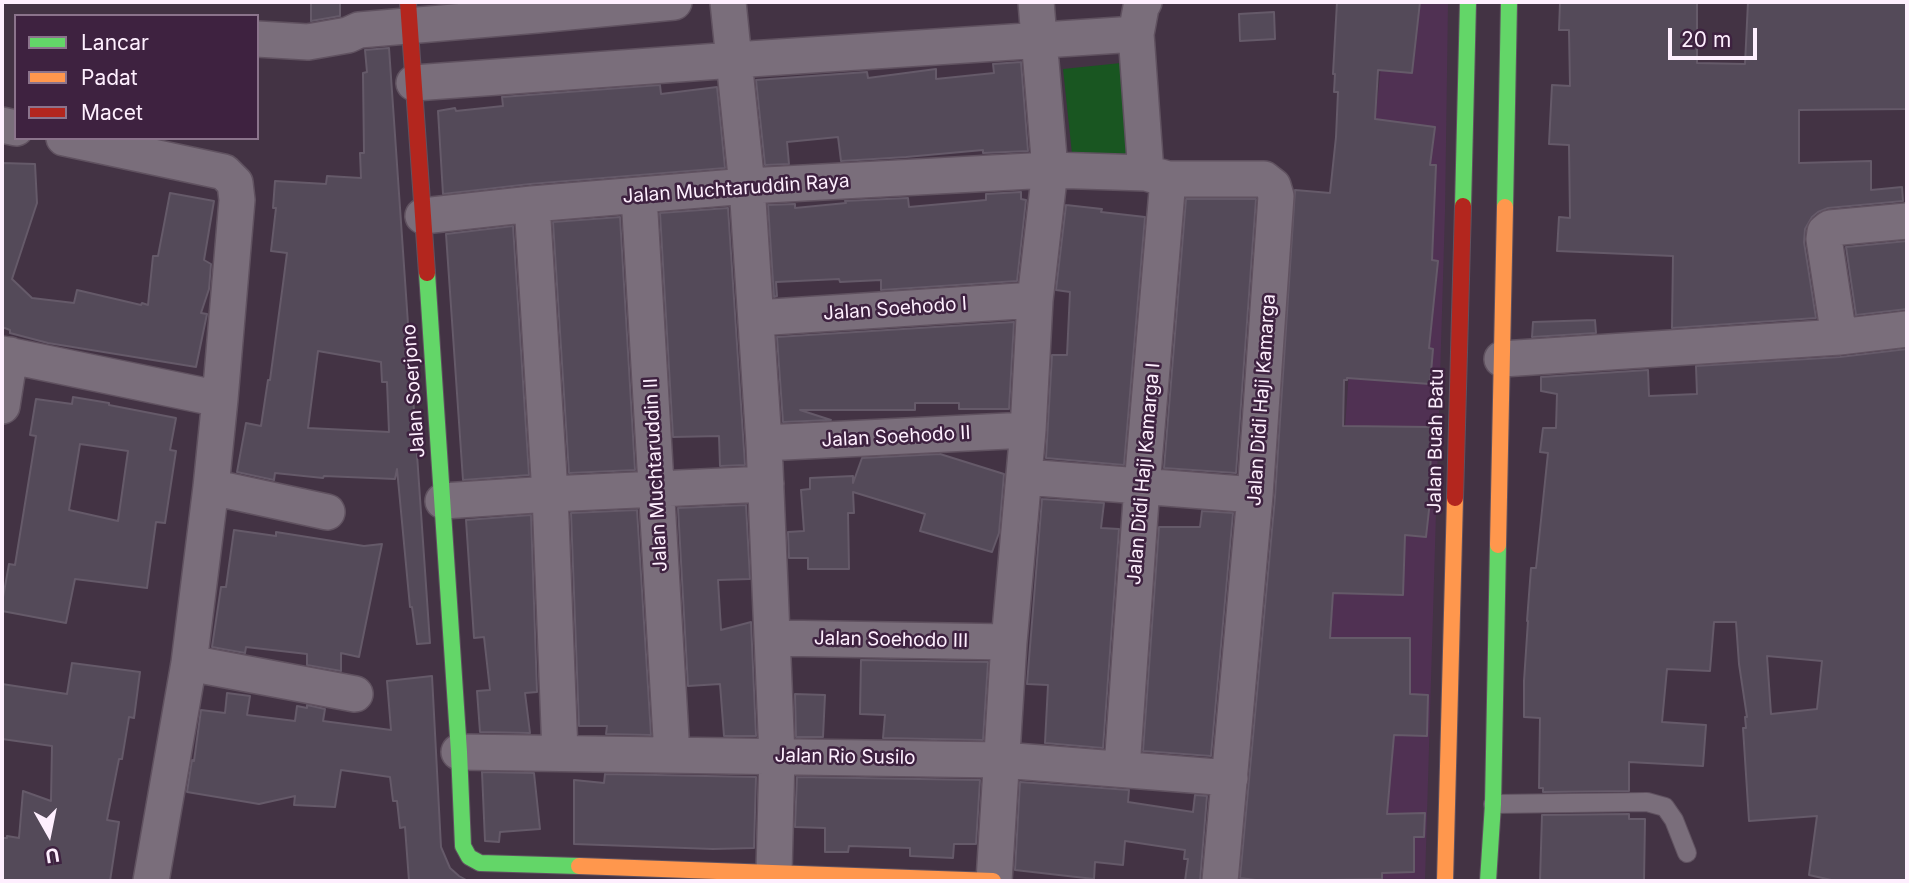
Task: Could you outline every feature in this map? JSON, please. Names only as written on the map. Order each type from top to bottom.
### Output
[{"type":"main road","name":"Jalan Buah Batu","points":[[1445,881],[1468,2]]},
{"type":"main road","points":[[1488,881],[1493,804],[1509,2]]},
{"type":"main road","name":"Jalan Soerjono","points":[[409,14],[443,501],[463,846],[469,857],[480,863],[993,881]]},
{"type":"street","points":[[259,39],[308,42],[348,35],[409,14],[664,2]]},
{"type":"street","points":[[728,2],[747,186],[764,443],[777,757],[774,872]]},
{"type":"street","points":[[993,881],[1009,642],[1028,430],[1035,300],[1051,170],[1036,2]]},
{"type":"street","points":[[414,83],[1039,40],[1140,18],[1157,176]]},
{"type":"street","points":[[73,140],[223,172],[235,183],[237,200],[211,487],[189,663],[151,881]]},
{"type":"street","name":"Jalan Muchtaruddin Raya","points":[[423,216],[747,186],[1051,170],[1157,176]]},
{"type":"street","name":"Jalan Didi Haji Kamarga I","points":[[1122,768],[1142,486],[1157,176]]},
{"type":"street","name":"Jalan Didi Haji Kamarga","points":[[1157,176],[1264,179],[1273,186],[1276,196],[1255,495],[1220,881]]},
{"type":"street","name":"Jalan Muchtaruddin II","points":[[639,196],[672,755]]},
{"type":"street","points":[[532,204],[550,494],[561,752]]},
{"type":"street","points":[[1839,337],[1825,232],[1830,228],[1907,221]]},
{"type":"street","name":"Jalan Soehodo I","points":[[756,318],[1035,300]]},
{"type":"street","points":[[1502,359],[1839,337],[1907,329]]},
{"type":"street","points":[[2,406],[6,354],[220,399]]},
{"type":"street","name":"Jalan Soehodo II","points":[[764,443],[1028,430]]},
{"type":"street","points":[[1024,477],[1255,495]]},
{"type":"street","points":[[443,501],[766,484]]},
{"type":"street","points":[[211,487],[327,512]]},
{"type":"street","name":"Jalan Soehodo III","points":[[773,638],[1009,642]]},
{"type":"street","points":[[189,663],[355,694]]},
{"type":"street","name":"Jalan Rio Susilo","points":[[459,752],[1002,760],[1230,778]]},
{"type":"lane","points":[[1493,804],[1647,802],[1665,807],[1674,820],[1687,853]]},
{"type":"shaded area","points":[[1388,2],[1448,2],[1445,211],[1425,881],[1338,881],[1329,739],[1331,628],[1352,328]]},
{"type":"green space","points":[[1121,63],[1130,158],[1073,163],[1063,69]]},
{"type":"building","points":[[311,2],[340,2],[340,16],[311,21]]},
{"type":"building","points":[[1337,2],[1420,2],[1412,73],[1378,70],[1375,119],[1435,127],[1430,165],[1436,165],[1432,260],[1438,261],[1429,348],[1433,349],[1430,384],[1347,378],[1344,380],[1343,426],[1431,427],[1430,501],[1426,537],[1405,535],[1403,595],[1333,593],[1330,638],[1410,638],[1410,694],[1428,695],[1427,736],[1394,735],[1387,814],[1425,813],[1424,837],[1414,837],[1414,872],[1382,873],[1382,879],[1264,881],[1240,878],[1275,497],[1295,190],[1330,193],[1338,92],[1334,92],[1333,74]]},
{"type":"building","points":[[1697,2],[1697,63],[1745,64],[1748,2],[1907,2],[1907,109],[1799,110],[1799,163],[1871,161],[1871,190],[1902,187],[1903,201],[1828,208],[1812,217],[1805,229],[1804,242],[1816,318],[1672,328],[1673,256],[1557,251],[1559,217],[1570,218],[1569,145],[1549,144],[1552,85],[1570,86],[1569,30],[1559,30],[1560,3]]},
{"type":"building","points":[[1274,12],[1275,39],[1240,41],[1239,14]]},
{"type":"building","points":[[389,48],[430,643],[417,644],[410,607],[397,469],[395,479],[323,478],[275,473],[274,480],[237,472],[246,423],[261,426],[283,284],[287,253],[271,251],[276,208],[273,208],[275,181],[326,184],[327,176],[361,178],[360,153],[364,153],[363,73],[367,72],[365,50]],"holes":[[[318,351],[381,362],[382,382],[387,382],[389,432],[308,428]]]},
{"type":"building","points":[[1021,62],[1028,151],[983,153],[983,150],[841,161],[838,137],[787,142],[789,164],[765,165],[756,80],[867,72],[868,78],[936,69],[936,79],[994,73],[993,64]]},
{"type":"building","points":[[660,85],[661,94],[717,87],[725,168],[443,194],[438,111],[503,106],[502,97]]},
{"type":"building","points":[[2,163],[35,164],[37,203],[12,279],[32,298],[74,303],[77,290],[148,305],[153,256],[158,256],[170,193],[214,201],[204,260],[211,264],[209,289],[201,313],[207,314],[196,367],[48,343],[10,333],[10,330],[2,327]]},
{"type":"building","points":[[1021,192],[1021,199],[1026,200],[1017,281],[881,290],[881,280],[776,282],[777,296],[774,297],[768,205],[795,204],[795,208],[846,203],[845,201],[908,198],[909,207],[986,200],[986,194]]},
{"type":"building","points":[[1186,199],[1256,199],[1236,473],[1164,468]]},
{"type":"building","points":[[1066,205],[1145,217],[1124,465],[1046,458],[1052,355],[1067,355],[1070,292],[1056,290]]},
{"type":"building","points":[[728,208],[745,465],[720,466],[719,436],[673,437],[660,213]]},
{"type":"building","points":[[620,217],[635,470],[569,473],[553,222]]},
{"type":"building","points":[[513,226],[529,475],[463,480],[446,234]]},
{"type":"building","points":[[1907,241],[1907,309],[1856,315],[1846,247]]},
{"type":"building","points":[[1595,320],[1596,333],[1532,337],[1533,322]]},
{"type":"building","points":[[1014,322],[1009,409],[959,409],[959,403],[915,403],[915,410],[800,410],[831,420],[783,422],[777,337]]},
{"type":"building","points":[[1907,349],[1907,881],[1836,881],[1809,875],[1817,816],[1749,821],[1743,728],[1746,728],[1747,717],[1736,622],[1714,622],[1710,671],[1667,669],[1662,722],[1706,725],[1703,766],[1629,762],[1629,791],[1543,792],[1543,788],[1539,788],[1540,718],[1524,717],[1531,568],[1536,568],[1548,453],[1540,452],[1543,428],[1556,428],[1557,394],[1541,391],[1541,377],[1648,370],[1649,396],[1697,394],[1696,366],[1840,357]],"holes":[[[1767,656],[1822,661],[1817,709],[1771,714]]]},
{"type":"building","points":[[73,397],[176,418],[170,450],[176,451],[165,523],[156,522],[147,588],[75,579],[66,623],[2,611],[2,603],[9,564],[15,565],[36,436],[30,435],[36,399],[72,404]],"holes":[[[80,444],[128,451],[118,521],[69,510]]]},
{"type":"building","points":[[940,454],[1004,474],[999,533],[992,552],[920,531],[925,514],[853,492],[854,513],[848,513],[849,569],[808,569],[808,558],[789,558],[788,532],[804,531],[801,490],[810,489],[810,478],[853,476],[853,483],[862,458]]},
{"type":"building","points":[[1042,499],[1104,503],[1101,528],[1119,529],[1103,748],[1045,743],[1048,685],[1027,684]]},
{"type":"building","points":[[746,505],[750,579],[718,580],[721,630],[751,622],[756,736],[724,736],[720,684],[688,686],[678,508]]},
{"type":"building","points":[[637,510],[651,735],[606,734],[607,726],[579,726],[571,513]]},
{"type":"building","points":[[1202,511],[1233,513],[1211,756],[1143,751],[1159,527],[1200,527]]},
{"type":"building","points":[[531,515],[537,692],[525,693],[530,733],[480,732],[477,691],[490,690],[484,637],[474,638],[466,520]]},
{"type":"building","points":[[234,530],[276,536],[276,532],[364,546],[382,544],[359,657],[341,653],[341,671],[307,665],[307,654],[246,647],[245,653],[212,647],[221,587],[226,587]]},
{"type":"building","points":[[861,660],[988,662],[983,740],[883,738],[885,715],[860,714]]},
{"type":"building","points":[[72,663],[140,672],[134,718],[129,717],[107,820],[119,822],[110,881],[2,881],[2,838],[19,838],[23,791],[51,801],[52,746],[2,739],[2,684],[67,694]]},
{"type":"building","points":[[432,676],[441,847],[450,868],[468,881],[409,881],[405,827],[400,828],[397,801],[393,801],[390,777],[341,770],[335,807],[294,805],[295,796],[259,804],[187,792],[201,710],[225,713],[227,693],[250,696],[247,715],[295,721],[297,706],[307,708],[307,705],[325,709],[323,721],[391,730],[387,681]]},
{"type":"building","points":[[795,694],[825,695],[823,737],[796,737]]},
{"type":"building","points":[[482,772],[534,773],[540,829],[500,832],[499,842],[485,841]]},
{"type":"building","points":[[605,774],[756,777],[754,848],[574,844],[574,780],[604,783]]},
{"type":"building","points":[[797,777],[980,780],[976,844],[954,844],[953,858],[910,856],[910,848],[849,846],[848,852],[825,852],[825,828],[795,827]]},
{"type":"building","points":[[1020,782],[1129,790],[1128,802],[1193,812],[1195,795],[1207,796],[1200,881],[1185,881],[1188,859],[1184,859],[1185,850],[1125,841],[1123,865],[1095,862],[1094,879],[1015,870]]},
{"type":"building","points":[[1629,814],[1629,819],[1645,819],[1644,881],[1540,881],[1542,815]]},
{"type":"traffic: fast","points":[[1463,206],[1468,2]]},
{"type":"traffic: fast","points":[[1505,207],[1509,2]]},
{"type":"traffic: fast","points":[[427,273],[463,846],[469,857],[480,863],[579,866]]},
{"type":"traffic: fast","points":[[1488,881],[1493,804],[1498,545]]},
{"type":"traffic: slow","points":[[1498,545],[1505,207]]},
{"type":"traffic: slow","points":[[1445,881],[1455,498]]},
{"type":"traffic: slow","points":[[579,866],[993,881]]},
{"type":"traffic: jam","points":[[408,2],[427,273]]},
{"type":"traffic: jam","points":[[1455,498],[1463,206]]}]
